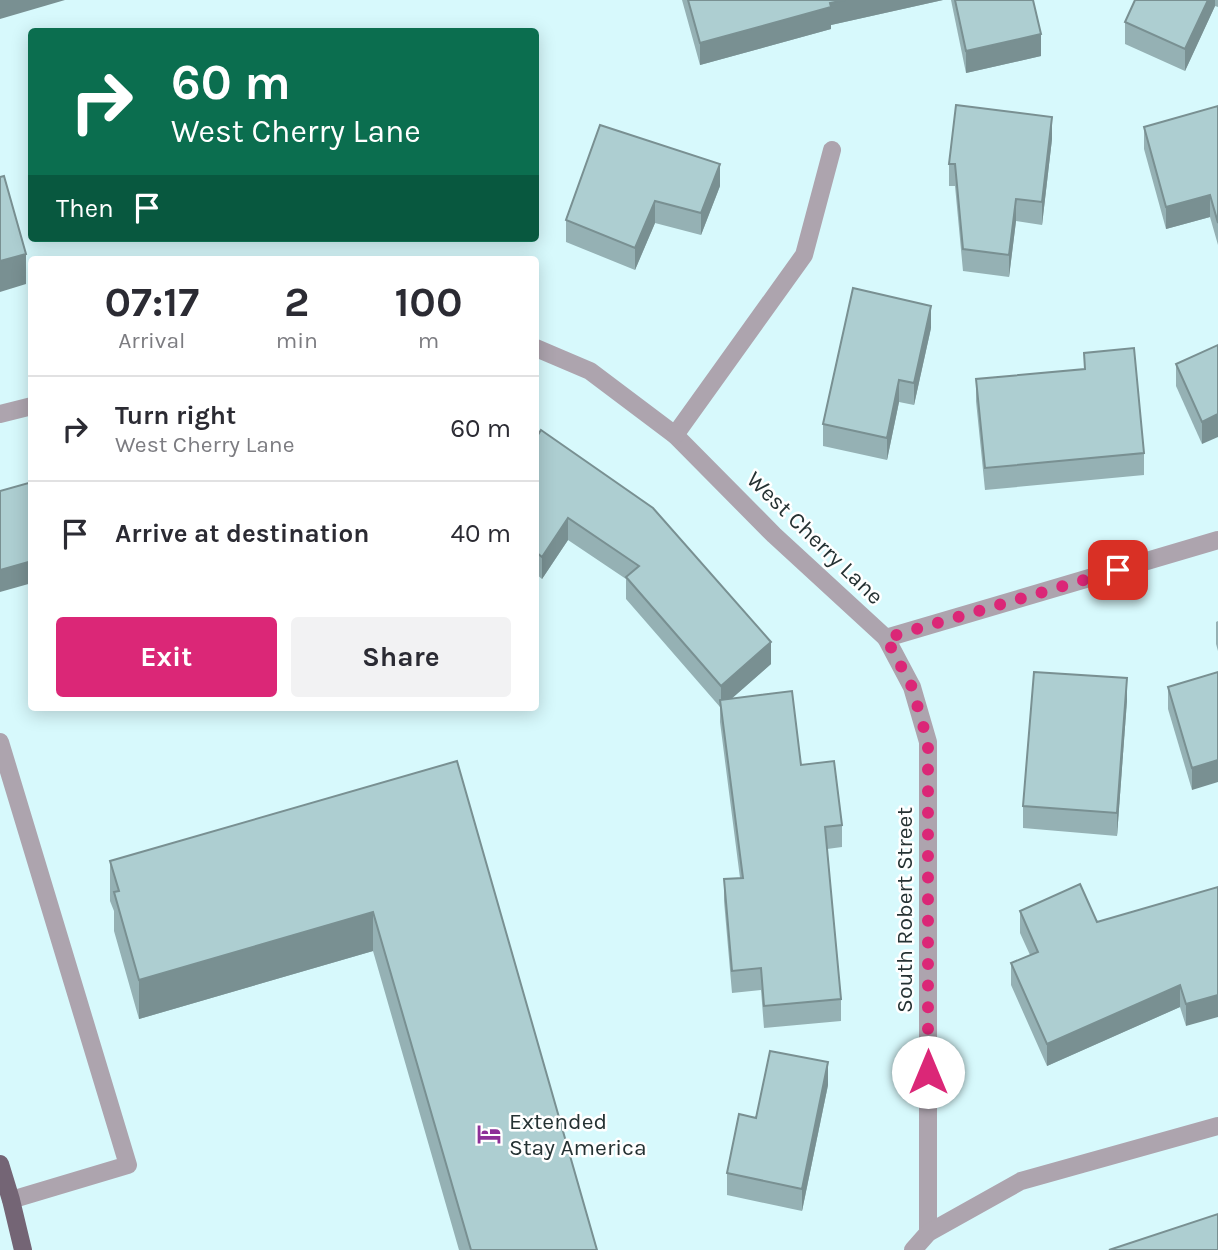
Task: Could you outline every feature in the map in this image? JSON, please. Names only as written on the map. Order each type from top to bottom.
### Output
[{"type":"main road","points":[[0,1164],[23,1250]]},
{"type":"street","points":[[675,435],[804,255],[832,150]]},
{"type":"street","name":"West Cherry Lane","points":[[539,349],[590,371],[675,435],[774,535],[886,638],[1218,540]]},
{"type":"street","points":[[0,415],[28,407]]},
{"type":"street","name":"South Robert Street","points":[[886,638],[912,687],[928,743],[928,1233]]},
{"type":"street","points":[[0,741],[128,1164],[11,1200]]},
{"type":"street","points":[[913,1250],[928,1233],[1021,1181],[1218,1126]]},
{"type":"building","points":[[688,0],[845,0],[830,3],[831,7],[700,43]]},
{"type":"building","points":[[955,0],[1033,0],[1041,34],[966,51]]},
{"type":"building","points":[[1135,0],[1208,0],[1185,49],[1125,22]]},
{"type":"building","points":[[956,105],[1052,117],[1042,202],[1016,199],[1009,255],[963,249],[955,164],[949,164]]},
{"type":"building","points":[[1218,106],[1218,223],[1210,195],[1166,207],[1144,127]]},
{"type":"building","points":[[600,125],[720,164],[701,213],[655,201],[635,248],[566,220]]},
{"type":"building","points":[[4,176],[26,254],[0,261],[0,177]]},
{"type":"building","points":[[853,288],[931,306],[914,383],[899,380],[887,438],[823,424]]},
{"type":"building","points":[[1218,345],[1218,414],[1202,422],[1176,364]]},
{"type":"building","points":[[1134,348],[1144,453],[985,468],[976,379],[1085,369],[1084,353]]},
{"type":"building","points":[[541,430],[653,508],[771,642],[721,686],[626,577],[639,566],[568,518],[542,557],[539,554]]},
{"type":"building","points":[[28,483],[28,562],[0,570],[0,491]]},
{"type":"building","points":[[1034,672],[1127,678],[1117,813],[1023,806]]},
{"type":"building","points":[[1218,672],[1218,760],[1192,768],[1168,687]]},
{"type":"building","points":[[792,691],[801,765],[834,761],[842,825],[825,827],[841,999],[764,1006],[761,968],[732,971],[724,879],[743,878],[720,700]]},
{"type":"building","name":"Extended Stay America","points":[[457,761],[597,1250],[471,1250],[373,912],[139,980],[114,892],[119,891],[110,861]]},
{"type":"building","points":[[1080,884],[1097,922],[1218,887],[1218,995],[1186,1004],[1180,985],[1047,1044],[1011,963],[1038,952],[1020,911]]},
{"type":"building","points":[[770,1051],[828,1062],[802,1189],[727,1173],[739,1114],[756,1118]]},
{"type":"building","points":[[1218,1214],[1218,1250],[1109,1250]]},
{"type":"place","name":"Extended Stay America","points":[[489,1134]]},
{"type":"route","points":[[928,1072],[928,743],[912,687],[886,638],[1118,570]]}]
